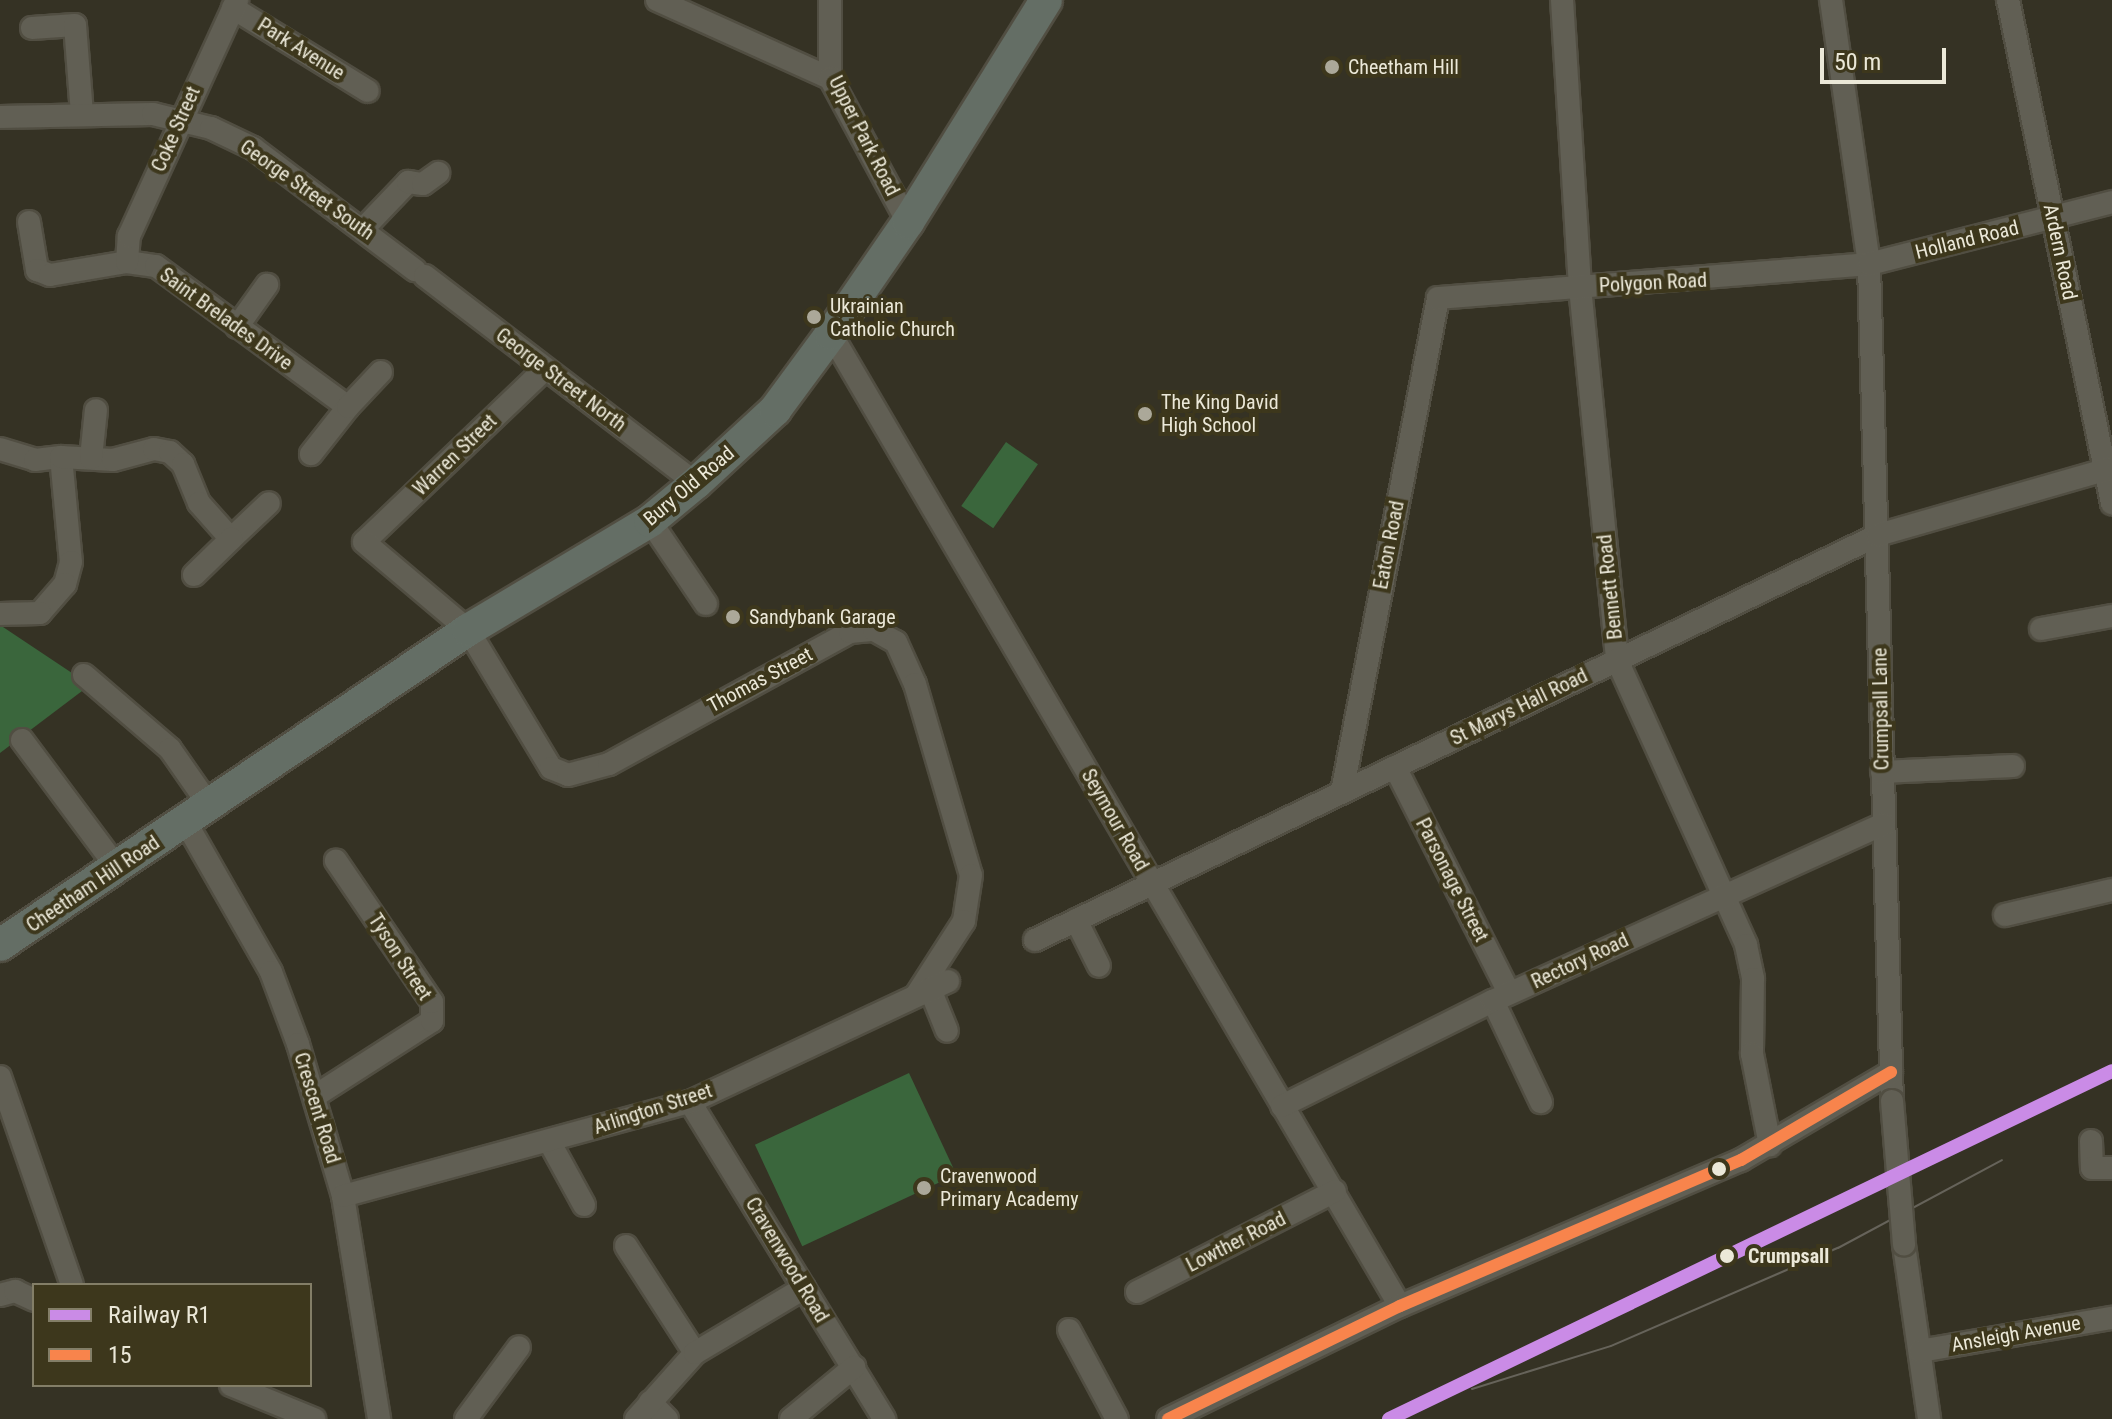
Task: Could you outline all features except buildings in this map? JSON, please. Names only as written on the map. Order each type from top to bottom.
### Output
[{"type":"highway","points":[[1022,0],[1023,38]]},
{"type":"highway","name":"Bury Old Road","points":[[197,813],[468,630],[650,521],[775,410],[908,222],[1046,0]]},
{"type":"highway","name":"Cheetham Hill Road","points":[[0,945],[118,869],[197,813]]},
{"type":"street","points":[[657,0],[830,78]]},
{"type":"street","name":"Upper Park Road","points":[[830,0],[830,78],[908,222]]},
{"type":"street","name":"Bennett Road","points":[[1562,0],[1580,287],[1617,660],[1724,894],[1753,979],[1752,1054],[1770,1145]]},
{"type":"street","name":"Crumpsall Lane","points":[[1831,0],[1869,264],[1892,1101],[1904,1245],[1920,1351],[1924,1416]]},
{"type":"street","name":"Ardern Road","points":[[2008,0],[2109,469],[2112,503]]},
{"type":"street","points":[[79,3],[75,25],[82,114]]},
{"type":"street","name":"Park Avenue","points":[[235,4],[368,91]]},
{"type":"street","name":"Coke Street","points":[[127,262],[129,236],[235,4]]},
{"type":"street","points":[[32,28],[75,25]]},
{"type":"street","name":"George Street South","points":[[0,117],[82,114],[181,118],[253,148],[364,228],[420,273]]},
{"type":"street","points":[[364,228],[404,173],[423,184],[438,173]]},
{"type":"street","name":"Holland Road","points":[[1869,264],[2112,202]]},
{"type":"street","name":"Saint Brelades Drive","points":[[29,222],[37,270],[50,275],[127,262],[156,266],[348,407]]},
{"type":"street","name":"Polygon Road","points":[[1438,298],[1869,264]]},
{"type":"street","name":"George Street North","points":[[420,273],[696,483]]},
{"type":"street","points":[[237,327],[267,285]]},
{"type":"street","name":"Eaton Road","points":[[1342,792],[1438,298]]},
{"type":"street","name":"Seymour Road","points":[[831,334],[1400,1306]]},
{"type":"street","name":"Warren Street","points":[[364,542],[545,369]]},
{"type":"street","points":[[311,454],[381,372]]},
{"type":"street","points":[[91,458],[96,410]]},
{"type":"street","points":[[0,449],[35,460],[61,457],[113,460],[154,449],[170,452],[183,464],[199,503],[231,539]]},
{"type":"street","points":[[0,614],[40,613],[70,573],[61,457]]},
{"type":"street","name":"St Marys Hall Road","points":[[1035,940],[1878,535],[2109,469]]},
{"type":"street","points":[[194,575],[269,503]]},
{"type":"street","points":[[650,521],[706,604]]},
{"type":"street","name":"Thomas Street","points":[[364,542],[468,630],[551,768],[580,775],[850,632],[874,630],[896,642],[915,684],[971,875],[964,921],[932,988]]},
{"type":"street","points":[[2041,629],[2112,616]]},
{"type":"street","name":"Crescent Road","points":[[84,675],[170,749],[271,972],[315,1096],[343,1196],[379,1419]]},
{"type":"street","points":[[22,740],[118,869]]},
{"type":"street","points":[[1882,772],[2013,766]]},
{"type":"street","name":"Parsonage Street","points":[[1395,767],[1501,997],[1541,1102]]},
{"type":"street","name":"Rectory Road","points":[[1282,1106],[1501,997],[1883,824]]},
{"type":"street","name":"Tyson Street","points":[[315,1096],[432,1021],[432,1002],[336,861]]},
{"type":"street","points":[[2005,915],[2112,890]]},
{"type":"street","points":[[1076,920],[1099,966]]},
{"type":"street","points":[[932,988],[947,1031]]},
{"type":"street","name":"Arlington Street","points":[[343,1196],[690,1102],[932,988]]},
{"type":"street","points":[[1168,1419],[1400,1306],[1770,1145],[1891,1072]]},
{"type":"street","points":[[0,1077],[72,1283]]},
{"type":"street","name":"Cravenwood Road","points":[[690,1102],[884,1419]]},
{"type":"street","points":[[549,1141],[584,1205]]},
{"type":"street","points":[[2091,1141],[2092,1168],[2112,1168]]},
{"type":"street","name":"Lowther Road","points":[[1137,1292],[1335,1191]]},
{"type":"street","points":[[626,1246],[695,1353]]},
{"type":"street","points":[[667,1419],[643,1411],[695,1353],[804,1288]]},
{"type":"street","points":[[0,1295],[15,1291],[32,1299]]},
{"type":"street","name":"Ansleigh Avenue","points":[[1920,1351],[2112,1318]]},
{"type":"street","points":[[1069,1330],[1117,1419]]},
{"type":"street","points":[[466,1419],[519,1347]]},
{"type":"street","points":[[798,1412],[854,1367]]},
{"type":"street","points":[[236,1387],[314,1419]]},
{"type":"green space","points":[[1006,442],[1038,464],[993,528],[961,506]]},
{"type":"green space","points":[[0,625],[90,685],[0,753]]},
{"type":"green space","points":[[909,1073],[956,1175],[802,1246],[755,1145]]},
{"type":"tram line","points":[[1472,1389],[1611,1346],[1838,1248],[2002,1160]]},
{"type":"rail line","name":"R1","points":[[1389,1419],[2112,1071]]},
{"type":"transit line","name":"15","points":[[1168,1419],[1400,1306],[1741,1160],[1891,1072]]},
{"type":"place","name":"Cheetham Hill","points":[[1332,67]]},
{"type":"place","name":"Ukrainian Catholic Church","points":[[814,317]]},
{"type":"place","name":"The King David High School","points":[[1145,414]]},
{"type":"place","name":"Sandybank Garage","points":[[733,617]]},
{"type":"place","name":"Cravenwood Primary Academy","points":[[924,1188]]},
{"type":"place","name":"Crumpsall","points":[[1727,1256]]}]
